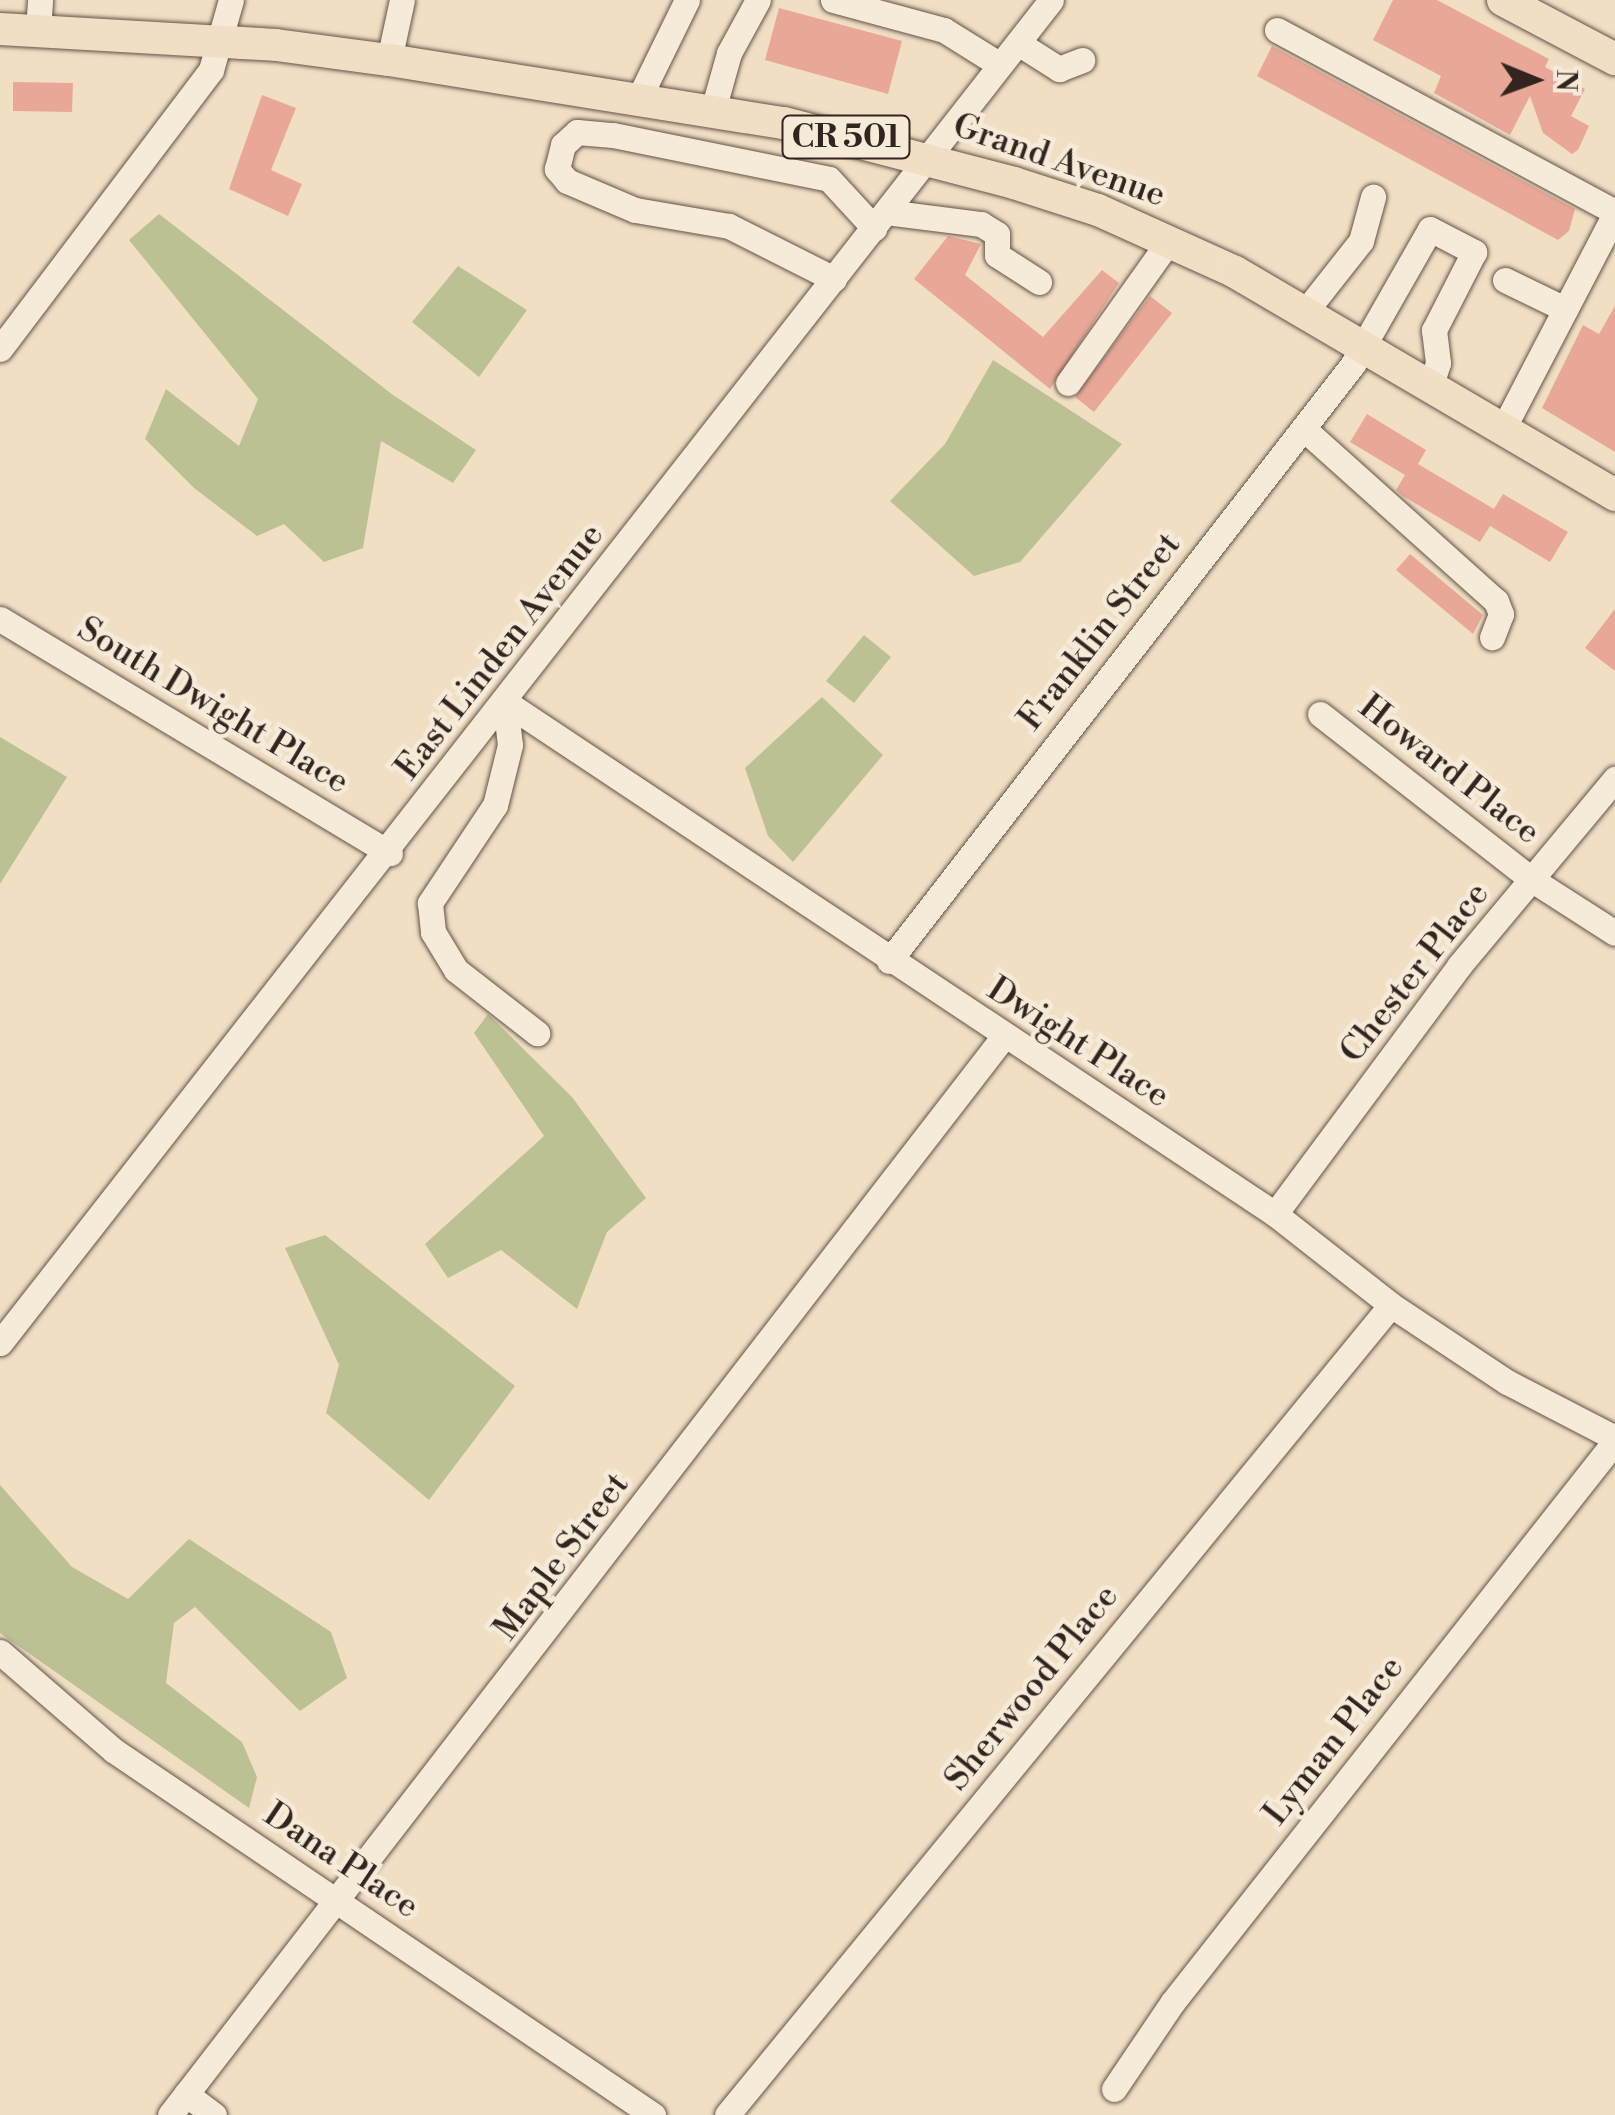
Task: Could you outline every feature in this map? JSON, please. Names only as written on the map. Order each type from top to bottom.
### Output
[{"type":"main road","points":[[1503,0],[1615,59]]},
{"type":"main road","name":"Grand Avenue","points":[[0,29],[39,15],[389,60],[713,110],[928,159],[1098,210],[1170,240],[1366,346],[1615,495]]},
{"type":"street","points":[[0,349],[211,70],[224,41],[231,0]]},
{"type":"street","points":[[389,60],[402,0]]},
{"type":"street","points":[[639,98],[687,0]]},
{"type":"street","points":[[713,110],[729,53],[758,0]]},
{"type":"street","points":[[833,0],[944,30],[1000,65]]},
{"type":"street","name":"East Linden Avenue","points":[[0,1344],[390,853],[1052,0]]},
{"type":"street","points":[[1277,30],[1615,213],[1607,249],[1566,309],[1504,427]]},
{"type":"street","points":[[1018,42],[1060,69],[1082,60]]},
{"type":"street","points":[[834,279],[729,226],[634,210],[567,180],[557,169],[562,145],[578,132],[614,135],[829,179],[880,220],[981,224],[997,234],[997,255],[1039,282]]},
{"type":"street","points":[[1306,312],[1361,241],[1373,197]]},
{"type":"street","name":"Franklin Street","points":[[890,961],[1366,346],[1430,229],[1474,252],[1434,330],[1438,363],[1431,384]]},
{"type":"street","points":[[1068,383],[1170,240]]},
{"type":"street","points":[[1505,280],[1566,309]]},
{"type":"street","points":[[1304,429],[1417,537],[1496,602],[1501,614],[1492,637]]},
{"type":"street","name":"South Dwight Place","points":[[0,620],[390,853]]},
{"type":"street","points":[[505,702],[510,745],[495,806],[430,903],[434,932],[456,970],[537,1032]]},
{"type":"street","name":"Dwight Place","points":[[505,702],[1275,1214],[1391,1305],[1507,1382],[1615,1440]]},
{"type":"street","name":"Howard Place","points":[[1320,714],[1534,880],[1615,933]]},
{"type":"street","name":"Chester Place","points":[[1275,1214],[1459,966],[1615,779]]},
{"type":"street","name":"Maple Street","points":[[170,2115],[1004,1036]]},
{"type":"street","name":"Sherwood Place","points":[[726,2115],[1391,1305]]},
{"type":"street","name":"Lyman Place","points":[[1114,2090],[1172,2003],[1615,1440]]},
{"type":"street","name":"Dana Place","points":[[0,1652],[92,1735],[653,2115]]},
{"type":"street","points":[[186,2094],[214,2115]]},
{"type":"green space","points":[[159,214],[393,395],[476,450],[453,483],[381,441],[363,548],[324,562],[284,524],[257,536],[194,488],[145,439],[166,389],[239,446],[258,399],[129,240]]},
{"type":"green space","points":[[458,266],[527,310],[479,377],[412,322]]},
{"type":"green space","points":[[993,360],[1122,444],[1020,562],[974,576],[890,501],[945,444]]},
{"type":"green space","points":[[864,635],[891,657],[854,703],[826,681]]},
{"type":"green space","points":[[822,697],[883,755],[793,862],[768,836],[745,768]]},
{"type":"green space","points":[[0,737],[67,777],[0,884]]},
{"type":"green space","points":[[488,1014],[572,1097],[646,1198],[607,1232],[577,1309],[501,1250],[448,1278],[425,1244],[544,1136],[474,1033]]},
{"type":"green space","points":[[325,1235],[515,1386],[429,1500],[326,1413],[339,1365],[285,1248]]},
{"type":"green space","points":[[0,1485],[72,1567],[128,1599],[189,1539],[331,1632],[347,1678],[300,1711],[195,1607],[174,1623],[166,1683],[242,1742],[257,1777],[249,1808],[0,1633]]},
{"type":"building","points":[[1393,0],[1437,0],[1549,59],[1545,67],[1585,89],[1571,116],[1589,126],[1578,150],[1572,154],[1543,133],[1530,96],[1510,135],[1434,93],[1441,76],[1373,40]]},
{"type":"building","points":[[779,8],[902,41],[888,94],[765,60]]},
{"type":"building","points":[[1272,46],[1575,209],[1569,231],[1558,240],[1257,76]]},
{"type":"building","points":[[13,82],[73,83],[72,112],[13,111]]},
{"type":"building","points":[[262,95],[296,108],[271,170],[302,184],[288,216],[229,189]]},
{"type":"building","points":[[948,236],[981,244],[965,275],[1043,337],[1102,270],[1119,283],[1050,389],[914,279]]},
{"type":"building","points":[[1150,296],[1172,313],[1094,412],[1075,397]]},
{"type":"building","points":[[1615,306],[1615,452],[1542,408],[1583,325],[1599,334]]},
{"type":"building","points":[[1367,414],[1426,450],[1418,464],[1494,509],[1503,494],[1568,532],[1550,562],[1490,526],[1480,542],[1403,496],[1396,490],[1405,475],[1350,442]]},
{"type":"building","points":[[1410,554],[1483,615],[1473,634],[1396,570]]},
{"type":"building","points":[[1615,609],[1615,671],[1585,648]]}]
